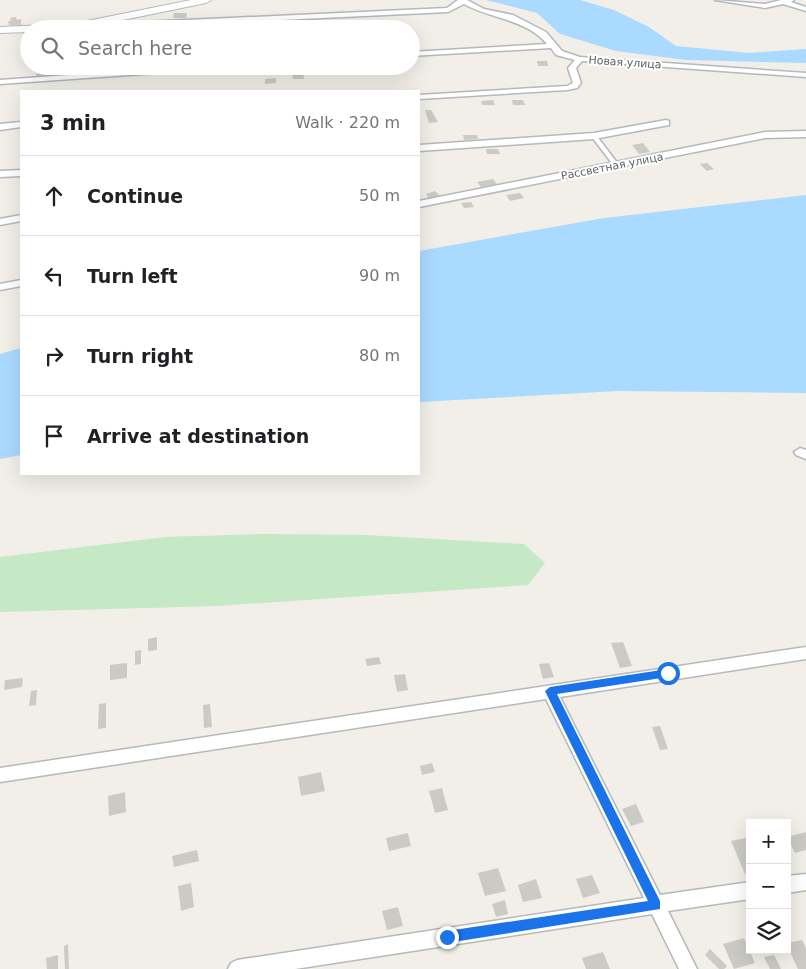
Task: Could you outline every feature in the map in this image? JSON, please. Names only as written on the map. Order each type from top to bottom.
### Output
[{"type":"street","points":[[107,20],[206,0]]},
{"type":"street","points":[[719,0],[752,6],[764,6],[787,1],[806,9]]},
{"type":"street","points":[[448,10],[463,1]]},
{"type":"street","name":"Новая улица","points":[[463,1],[482,12],[510,17],[544,34],[559,53],[580,59],[806,76]]},
{"type":"street","points":[[227,20],[448,10],[482,12]]},
{"type":"street","points":[[0,30],[20,29]]},
{"type":"street","points":[[420,53],[552,46]]},
{"type":"street","points":[[420,97],[574,86],[577,83],[572,68],[559,53]]},
{"type":"street","points":[[572,68],[580,59]]},
{"type":"street","points":[[0,82],[101,75]]},
{"type":"street","points":[[420,148],[594,136],[666,123]]},
{"type":"street","points":[[0,127],[20,125]]},
{"type":"street","name":"Рассветная улица","points":[[420,204],[765,135],[806,134]]},
{"type":"street","points":[[0,174],[20,173]]},
{"type":"street","points":[[0,222],[20,218]]},
{"type":"street","points":[[0,288],[20,283]]},
{"type":"street","points":[[0,775],[806,653]]},
{"type":"street","points":[[550,691],[688,969]]},
{"type":"street","points":[[791,884],[806,882]]},
{"type":"street","points":[[237,969],[746,891]]},
{"type":"lane","points":[[594,136],[616,165]]},
{"type":"green space","points":[[263,534],[365,535],[524,544],[545,563],[528,585],[217,606],[0,612],[0,557],[165,537]]},
{"type":"water","points":[[486,0],[580,0],[614,10],[649,27],[676,46],[749,53],[806,49],[806,63],[686,60],[616,51],[560,34],[537,13]]},
{"type":"water","points":[[806,195],[806,393],[618,391],[420,402],[420,251],[604,218]]},
{"type":"water","points":[[20,348],[20,455],[0,459],[0,354]]},
{"type":"building","points":[[174,13],[187,13],[186,18],[173,18]]},
{"type":"building","points":[[16,17],[17,20],[21,19],[20,25],[18,21],[20,26],[9,25],[8,21],[11,21],[10,18]]},
{"type":"building","points":[[537,61],[547,61],[548,66],[538,66]]},
{"type":"building","points":[[36,75],[49,75],[49,76],[36,77]]},
{"type":"building","points":[[292,75],[303,75],[304,79],[293,79]]},
{"type":"building","points":[[276,78],[276,83],[265,84],[265,79]]},
{"type":"building","points":[[493,100],[495,105],[482,105],[481,101]]},
{"type":"building","points":[[512,100],[523,100],[525,105],[513,105]]},
{"type":"building","points":[[425,110],[431,110],[438,122],[429,123]]},
{"type":"building","points":[[463,135],[477,135],[478,139],[464,140]]},
{"type":"building","points":[[643,143],[650,152],[639,154],[632,145]]},
{"type":"building","points":[[486,149],[498,149],[500,154],[487,154]]},
{"type":"building","points":[[707,163],[714,169],[707,171],[700,164]]},
{"type":"building","points":[[493,179],[497,184],[481,187],[477,182]]},
{"type":"building","points":[[435,191],[440,196],[429,199],[426,194]]},
{"type":"building","points":[[520,193],[524,198],[510,201],[506,195]]},
{"type":"building","points":[[471,202],[474,207],[464,208],[461,203]]},
{"type":"building","points":[[157,637],[157,650],[148,651],[148,639]]},
{"type":"building","points":[[623,642],[632,666],[620,668],[611,643]]},
{"type":"building","points":[[141,650],[141,664],[135,665],[135,651]]},
{"type":"building","points":[[379,657],[381,664],[367,666],[365,659]]},
{"type":"building","points":[[127,663],[127,678],[110,680],[110,665]]},
{"type":"building","points":[[549,663],[554,677],[543,679],[539,664]]},
{"type":"building","points":[[405,674],[408,690],[397,692],[394,675]]},
{"type":"building","points":[[23,678],[22,687],[4,690],[5,680]]},
{"type":"building","points":[[37,690],[36,705],[29,706],[31,691]]},
{"type":"building","points":[[106,703],[106,728],[98,729],[99,704]]},
{"type":"building","points":[[210,704],[212,727],[204,728],[203,705]]},
{"type":"building","points":[[660,726],[668,749],[660,750],[652,727]]},
{"type":"building","points":[[432,763],[435,772],[422,775],[420,766]]},
{"type":"building","points":[[321,772],[325,791],[301,796],[298,777]]},
{"type":"building","points":[[442,788],[448,810],[435,813],[429,791]]},
{"type":"building","points":[[125,792],[126,812],[109,816],[108,796]]},
{"type":"building","points":[[636,804],[644,822],[631,826],[622,809]]},
{"type":"building","points":[[806,832],[806,850],[795,853],[791,845],[791,836]]},
{"type":"building","points":[[408,833],[411,846],[389,851],[386,838]]},
{"type":"building","points":[[746,838],[746,874],[745,874],[731,841]]},
{"type":"building","points":[[197,850],[199,861],[174,867],[172,856]]},
{"type":"building","points":[[498,868],[506,891],[485,896],[478,873]]},
{"type":"building","points":[[592,875],[600,893],[583,898],[576,879]]},
{"type":"building","points":[[536,879],[542,898],[523,902],[518,885]]},
{"type":"building","points":[[191,883],[194,907],[181,911],[178,886]]},
{"type":"building","points":[[505,900],[508,914],[496,917],[492,904]]},
{"type":"building","points":[[398,907],[403,926],[387,930],[382,911]]},
{"type":"building","points":[[744,938],[746,954],[751,954],[755,963],[734,969],[723,944]]},
{"type":"building","points":[[802,940],[806,948],[806,969],[798,969],[791,954],[791,942]]},
{"type":"building","points":[[68,944],[69,969],[65,969],[64,946]]},
{"type":"building","points":[[710,949],[727,966],[724,969],[719,969],[705,955]]},
{"type":"building","points":[[603,952],[610,969],[586,969],[582,958]]},
{"type":"building","points":[[58,955],[58,969],[47,969],[46,958]]},
{"type":"building","points":[[774,955],[781,969],[770,969],[764,957]]},
{"type":"route","points":[[447,937],[656,905],[550,691],[668,673]]}]
